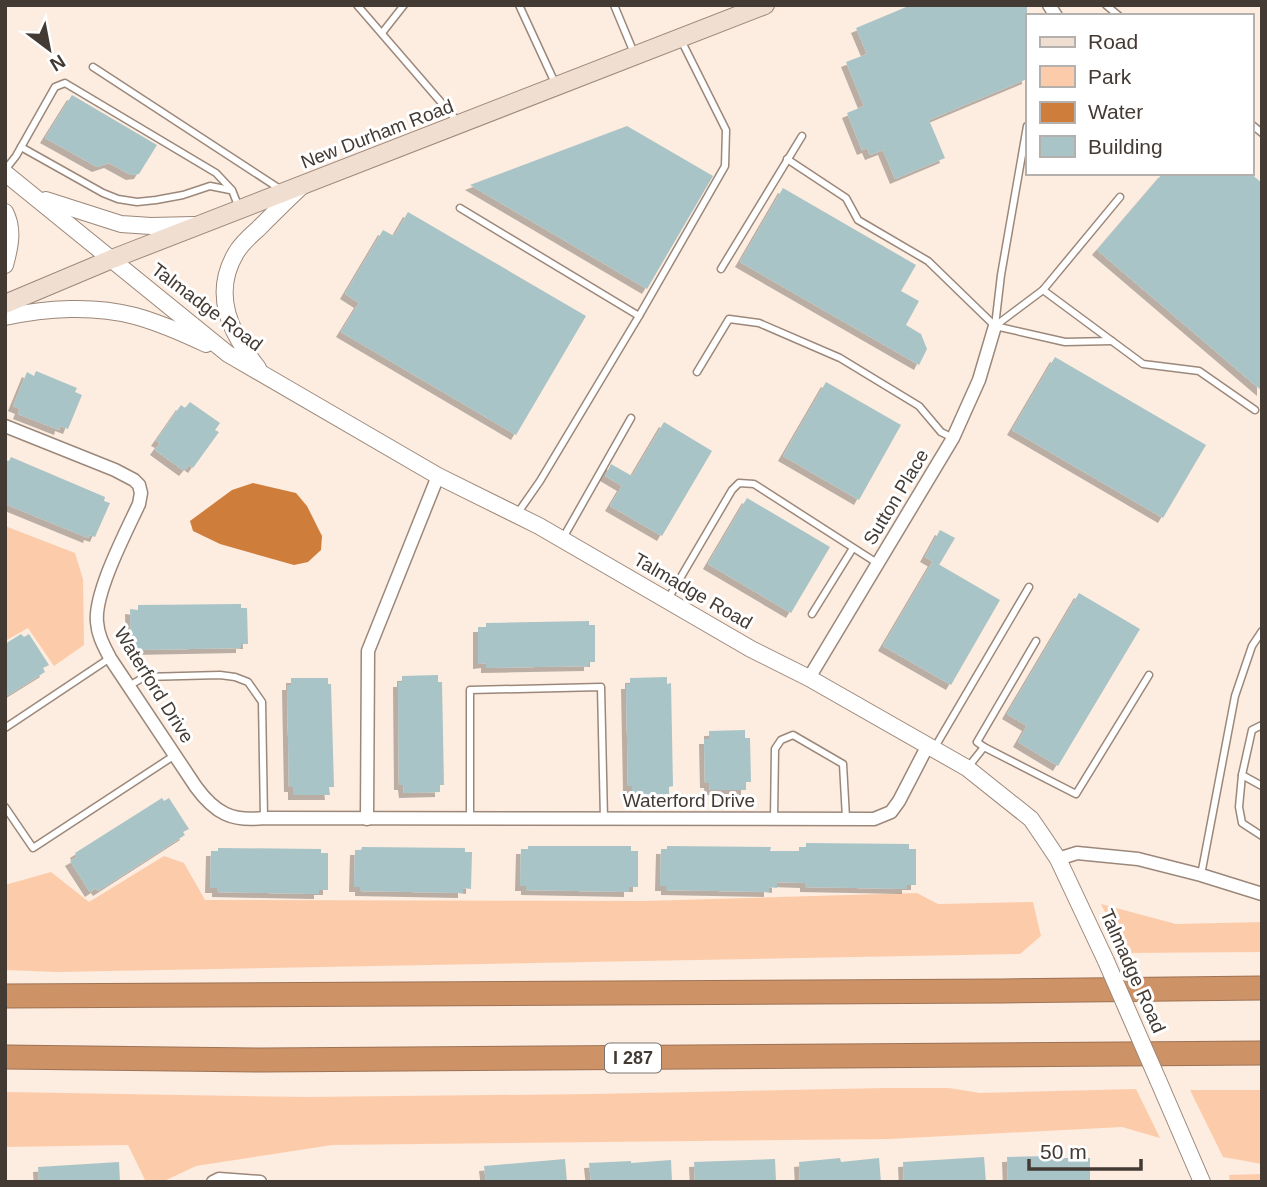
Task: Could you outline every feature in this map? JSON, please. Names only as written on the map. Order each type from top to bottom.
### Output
[{"type":"highway","points":[[5,996],[1262,988]]},
{"type":"highway","name":"I 287","points":[[5,1057],[263,1060],[1262,1053]]},
{"type":"main road","name":"New Durham Road","points":[[5,304],[112,259],[765,5]]},
{"type":"street","name":"Talmadge Road","points":[[5,172],[228,354],[438,476],[562,540],[985,780],[1031,819],[1058,859],[1106,961],[1202,1182]]},
{"type":"street","points":[[264,375],[242,348],[231,325],[224,287],[228,269],[237,251],[302,186]]},
{"type":"street","points":[[34,196],[121,224],[200,225]]},
{"type":"street","points":[[5,212],[9,220],[11,241],[5,265]]},
{"type":"street","points":[[5,317],[53,311],[94,310],[133,315],[166,326],[228,354]]},
{"type":"street","name":"Sutton Place","points":[[808,678],[953,438],[979,380],[995,326]]},
{"type":"street","name":"Waterford Drive","points":[[5,426],[115,470],[139,485],[139,504],[104,583],[98,604],[96,620],[99,636],[110,658],[196,788],[212,806],[230,816],[246,820],[874,819],[891,812],[900,801],[931,747]]},
{"type":"street","points":[[367,819],[368,651],[438,476]]},
{"type":"street","points":[[1058,859],[1077,853],[1138,859],[1262,894]]},
{"type":"street","points":[[213,1182],[219,1179],[260,1182]]},
{"type":"lane","points":[[357,5],[460,124]]},
{"type":"lane","points":[[382,33],[404,5]]},
{"type":"lane","points":[[519,5],[556,86]]},
{"type":"lane","points":[[614,5],[635,55]]},
{"type":"lane","points":[[516,515],[540,481],[639,316],[725,166],[726,130],[680,38]]},
{"type":"lane","points":[[93,67],[285,192]]},
{"type":"lane","points":[[5,172],[55,87],[65,83],[216,173],[232,190],[240,210]]},
{"type":"lane","points":[[995,326],[1026,131]]},
{"type":"lane","points":[[721,269],[802,135]]},
{"type":"lane","points":[[21,147],[118,199],[137,202],[156,200],[210,186],[232,190]]},
{"type":"lane","points":[[787,159],[846,198],[858,220],[928,261],[995,326],[1065,342],[1112,341]]},
{"type":"lane","points":[[995,326],[1043,290],[1120,197]]},
{"type":"lane","points":[[460,208],[639,316]]},
{"type":"lane","points":[[1043,290],[1143,364],[1199,371],[1255,410]]},
{"type":"lane","points":[[697,372],[729,320],[759,323],[840,358],[919,406],[941,432],[953,438]]},
{"type":"lane","points":[[562,540],[631,418]]},
{"type":"lane","points":[[667,600],[732,490],[739,483],[754,484],[879,564]]},
{"type":"lane","points":[[812,614],[853,548]]},
{"type":"lane","points":[[931,747],[1029,587]]},
{"type":"lane","points":[[1201,875],[1235,696],[1252,646],[1262,631]]},
{"type":"lane","points":[[1036,641],[977,742],[1076,794],[1149,676]]},
{"type":"lane","points":[[5,728],[110,658]]},
{"type":"lane","points":[[129,686],[144,677],[220,675],[248,682],[262,702],[264,818]]},
{"type":"lane","points":[[470,819],[470,690],[601,687],[604,819]]},
{"type":"lane","points":[[1262,725],[1252,730],[1242,775],[1239,807],[1242,823],[1262,836]]},
{"type":"lane","points":[[774,819],[775,749],[780,740],[793,735],[843,764],[846,818]]},
{"type":"lane","points":[[967,768],[985,747]]},
{"type":"lane","points":[[5,807],[33,848],[175,755]]},
{"type":"lane","points":[[1242,775],[1262,786]]},
{"type":"green space","points":[[5,526],[75,553],[83,579],[84,645],[54,666],[28,628],[5,641]]},
{"type":"green space","points":[[164,856],[184,863],[205,900],[645,901],[917,893],[938,904],[1033,902],[1041,936],[1020,954],[57,972],[5,970],[5,885],[51,872],[89,902]]},
{"type":"green space","points":[[1101,904],[1176,924],[1262,922],[1262,952],[1125,953]]},
{"type":"green space","points":[[949,1088],[980,1093],[1136,1089],[1160,1138],[1122,1127],[889,1139],[332,1145],[196,1166],[162,1182],[146,1182],[128,1145],[5,1147],[5,1092],[306,1097]]},
{"type":"green space","points":[[1190,1090],[1262,1090],[1262,1164],[1223,1157]]},
{"type":"green space","points":[[1262,1174],[1262,1182],[1230,1182],[1229,1175]]},
{"type":"water","points":[[253,483],[296,493],[307,506],[322,536],[321,550],[308,562],[294,565],[220,544],[193,531],[190,521],[232,490]]},
{"type":"building","points":[[911,5],[1027,5],[1026,79],[929,120],[945,158],[895,179],[883,150],[870,155],[867,148],[862,150],[847,113],[864,106],[846,62],[867,54],[856,28]]},
{"type":"building","points":[[72,95],[157,145],[139,174],[131,175],[109,163],[97,167],[45,138]]},
{"type":"building","points":[[627,126],[713,176],[647,289],[470,185]]},
{"type":"building","points":[[1161,175],[1252,175],[1262,183],[1262,391],[1097,250]]},
{"type":"building","points":[[783,188],[916,265],[901,291],[919,301],[906,325],[921,334],[927,349],[919,365],[740,262]]},
{"type":"building","points":[[408,212],[586,316],[516,435],[341,332],[359,303],[345,294],[383,230],[394,236]]},
{"type":"building","points":[[1055,357],[1206,445],[1163,518],[1012,430]]},
{"type":"building","points":[[36,371],[77,388],[75,392],[82,395],[68,429],[60,426],[59,430],[18,414],[20,409],[13,406],[27,372],[34,376]]},
{"type":"building","points":[[826,382],[901,425],[859,500],[783,456]]},
{"type":"building","points":[[190,402],[220,423],[215,430],[219,432],[193,468],[189,465],[184,471],[155,450],[160,443],[156,441],[181,405],[185,408]]},
{"type":"building","points":[[664,422],[712,451],[662,536],[610,506],[622,486],[605,476],[611,464],[632,476]]},
{"type":"building","points":[[11,457],[105,497],[104,501],[110,503],[95,537],[89,535],[88,538],[5,504],[5,460],[9,461]]},
{"type":"building","points":[[747,498],[830,547],[791,613],[708,564]]},
{"type":"building","points":[[940,530],[955,538],[939,565],[925,557]]},
{"type":"building","points":[[933,561],[1000,600],[951,685],[883,646]]},
{"type":"building","points":[[1079,593],[1140,629],[1058,766],[1018,742],[1027,726],[1007,714]]},
{"type":"building","points":[[241,604],[241,608],[247,608],[248,644],[241,644],[241,648],[138,650],[138,646],[131,646],[130,609],[138,610],[138,605]]},
{"type":"building","points":[[589,621],[589,625],[595,625],[595,662],[589,662],[589,666],[486,668],[486,663],[478,664],[478,627],[486,627],[486,623]]},
{"type":"building","points":[[21,634],[24,637],[29,634],[49,665],[43,668],[45,672],[5,697],[5,644]]},
{"type":"building","points":[[438,675],[438,682],[442,682],[444,785],[440,785],[440,792],[404,793],[403,785],[399,785],[398,682],[402,682],[402,676]]},
{"type":"building","points":[[667,677],[667,684],[671,683],[673,786],[669,787],[669,794],[632,795],[632,786],[628,786],[626,684],[630,684],[630,678]]},
{"type":"building","points":[[291,678],[328,678],[328,684],[331,684],[334,787],[329,787],[330,795],[293,795],[293,787],[289,787],[287,685],[291,685]]},
{"type":"building","points":[[745,730],[745,738],[750,738],[751,782],[746,782],[746,790],[710,790],[709,783],[705,783],[704,739],[709,739],[709,731]]},
{"type":"building","points":[[162,798],[164,801],[169,798],[189,829],[183,832],[185,835],[98,891],[96,888],[90,892],[70,861],[77,857],[75,853]]},
{"type":"building","points":[[806,843],[909,844],[909,849],[916,849],[916,885],[907,885],[907,889],[805,887],[805,883],[777,882],[777,888],[769,887],[769,892],[666,890],[666,886],[660,886],[661,849],[667,849],[667,846],[771,847],[770,851],[799,851],[799,847],[806,847]]},
{"type":"building","points":[[528,846],[631,846],[631,851],[638,851],[638,887],[629,887],[629,892],[526,890],[526,886],[520,886],[521,849],[528,849]]},
{"type":"building","points":[[362,847],[465,848],[465,852],[472,852],[471,889],[463,888],[463,893],[360,891],[360,887],[354,887],[355,850],[361,850]]},
{"type":"building","points":[[218,848],[321,849],[321,853],[328,853],[328,890],[319,890],[319,894],[217,892],[217,888],[210,888],[211,851],[218,851]]},
{"type":"building","points":[[984,1157],[986,1182],[904,1182],[903,1162]]},
{"type":"building","points":[[1007,1157],[1090,1158],[1090,1182],[1008,1182]]},
{"type":"building","points":[[840,1158],[841,1162],[879,1158],[881,1182],[800,1182],[799,1162]]},
{"type":"building","points":[[565,1159],[567,1182],[486,1182],[484,1166]]},
{"type":"building","points":[[775,1159],[776,1182],[695,1182],[694,1162]]},
{"type":"building","points":[[671,1160],[672,1182],[591,1182],[589,1163]]},
{"type":"building","points":[[119,1162],[120,1182],[39,1182],[38,1167]]}]
